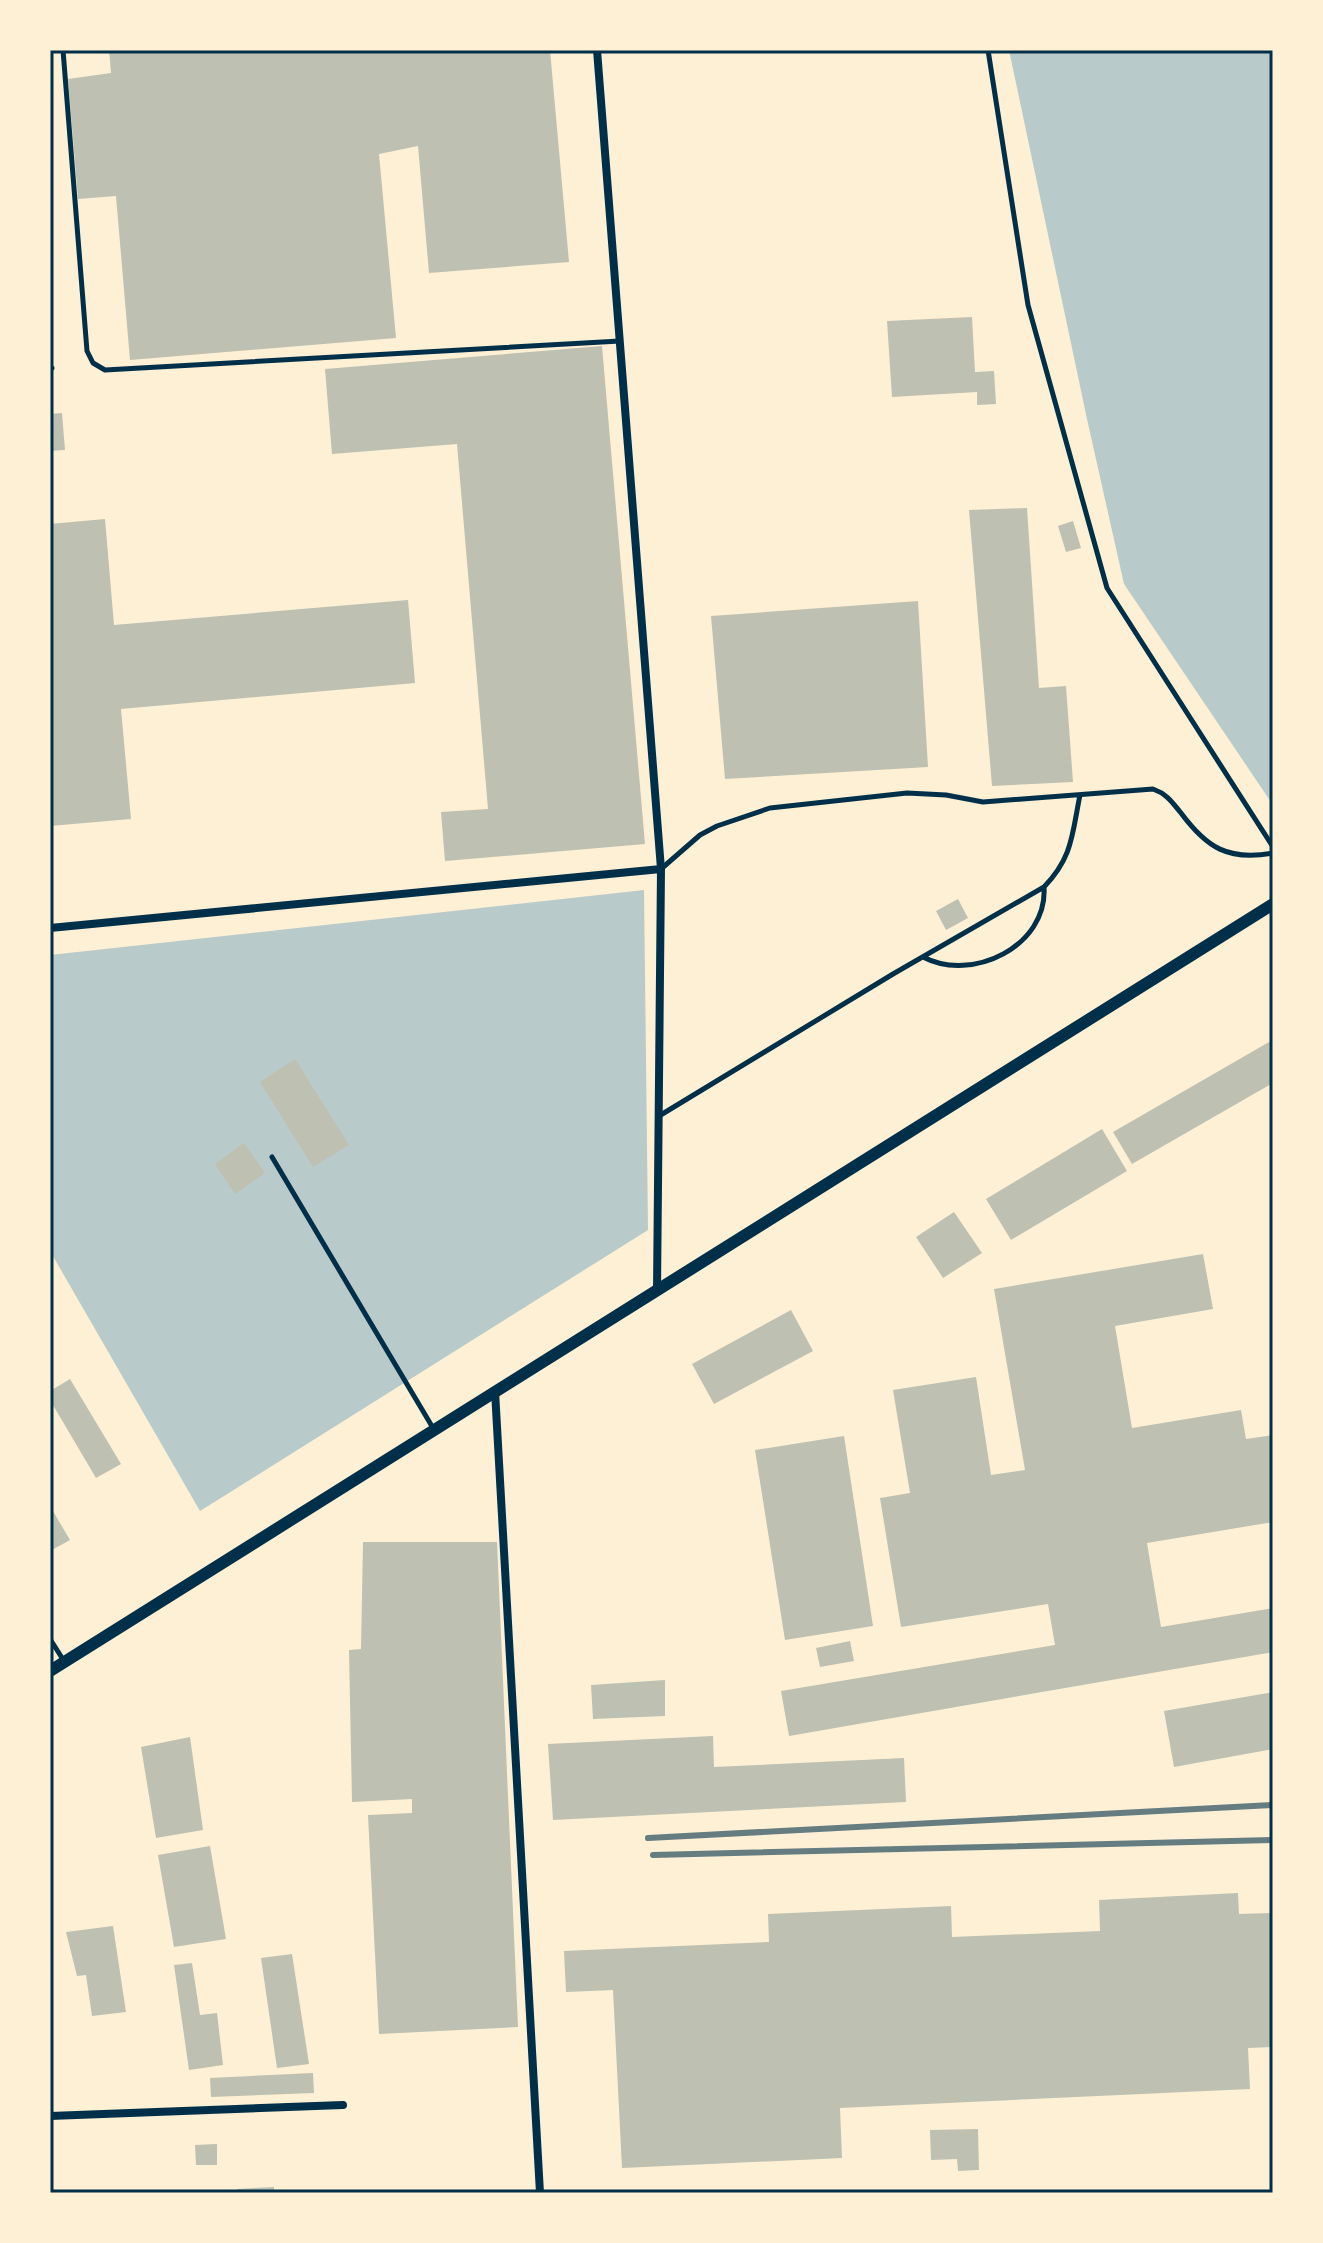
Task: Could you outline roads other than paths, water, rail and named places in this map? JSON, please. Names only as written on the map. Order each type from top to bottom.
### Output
[{"type":"street","points":[[597,50],[661,869],[657,1292]]},
{"type":"street","points":[[50,928],[661,869]]},
{"type":"street","points":[[50,1671],[1273,904]]},
{"type":"street","points":[[495,1390],[540,2193]]},
{"type":"street","points":[[50,2116],[343,2105]]},
{"type":"lane","points":[[63,50],[87,351],[98,367],[105,370],[620,341]]},
{"type":"lane","points":[[988,50],[1028,305],[1107,588],[1273,847]]},
{"type":"lane","points":[[661,869],[700,835],[770,808],[907,793],[946,795],[983,802],[1153,789],[1168,796],[1199,835],[1219,851],[1253,856],[1273,853]]},
{"type":"lane","points":[[659,1116],[1044,887],[1068,857],[1080,795]]},
{"type":"lane","points":[[922,957],[949,964],[975,964],[1001,957],[1023,940],[1041,915],[1044,887]]},
{"type":"lane","points":[[272,1157],[434,1429]]},
{"type":"lane","points":[[50,1639],[65,1662]]},
{"type":"railway","points":[[648,1838],[1273,1805]]},
{"type":"railway","points":[[653,1855],[1273,1840]]}]
